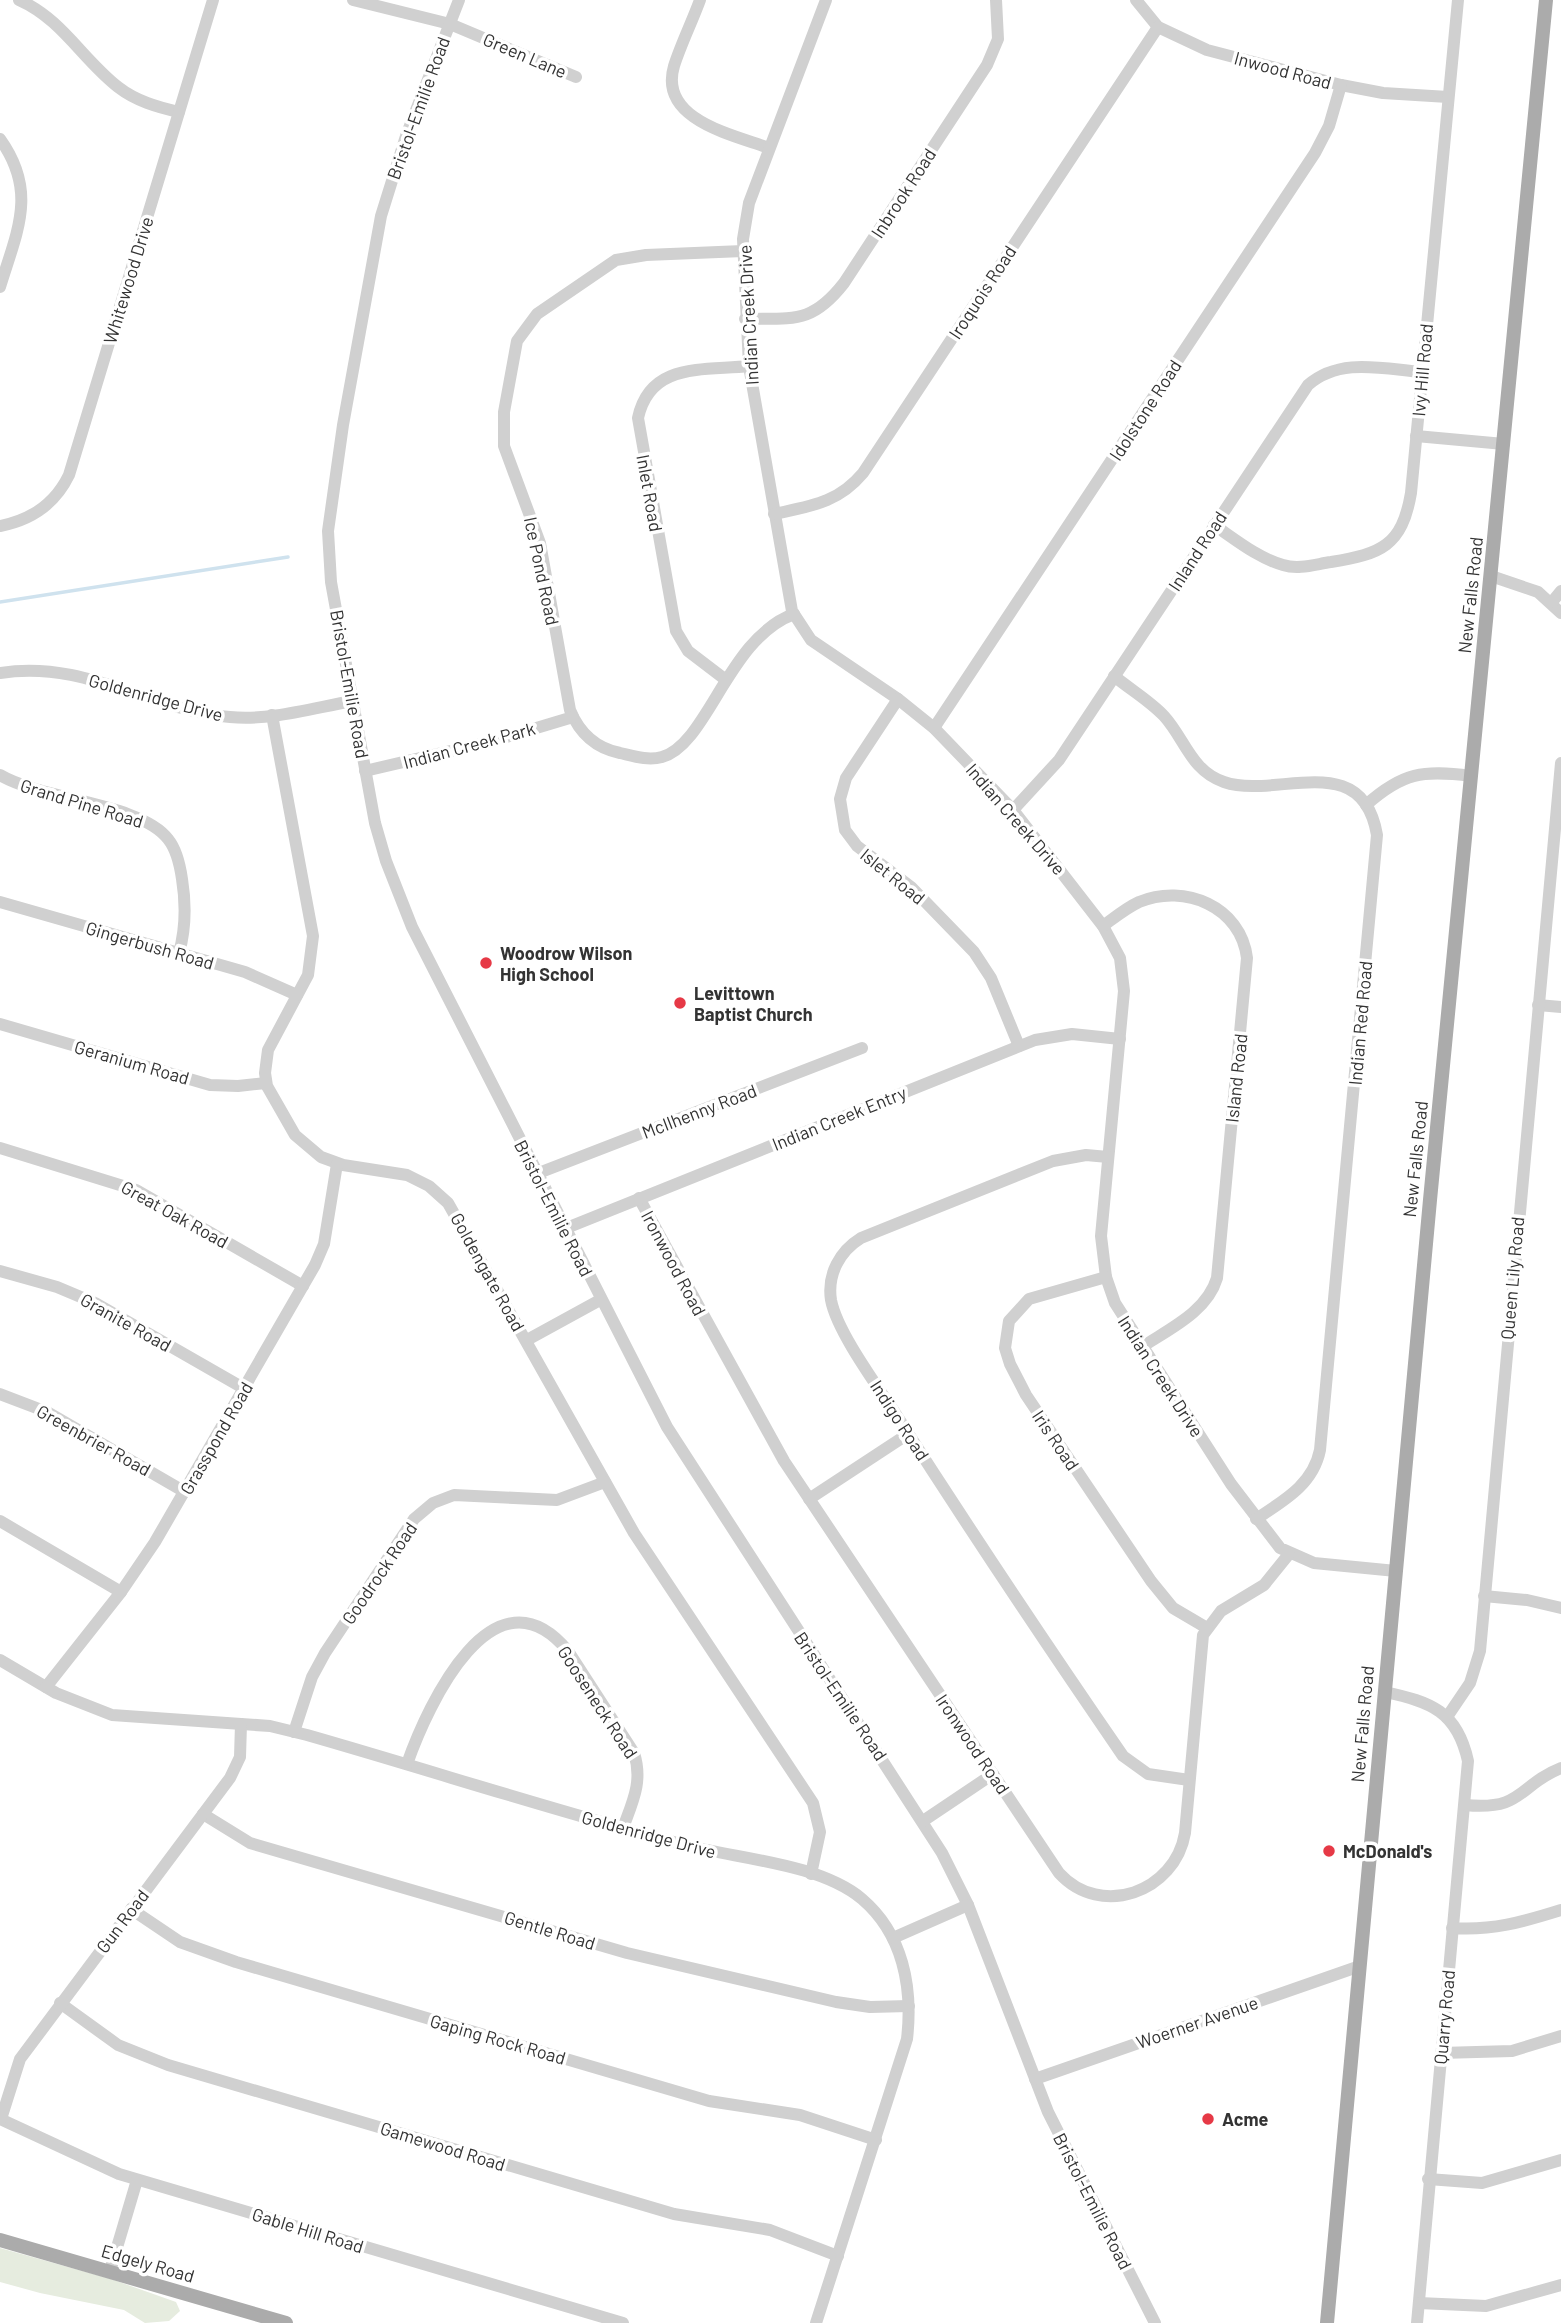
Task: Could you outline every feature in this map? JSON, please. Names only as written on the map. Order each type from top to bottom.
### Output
[{"type":"main road","name":"New Falls Road","points":[[1327,2323],[1546,0]]},
{"type":"main road","name":"Edgely Road","points":[[0,2240],[286,2323]]},
{"type":"street","points":[[19,0],[53,20],[118,88],[144,102],[179,112]]},
{"type":"street","name":"Whitewood Drive","points":[[0,526],[21,521],[41,510],[51,501],[69,475],[213,0]]},
{"type":"street","name":"Green Lane","points":[[353,0],[450,24],[576,77]]},
{"type":"street","name":"Bristol-Emilie Road","points":[[459,0],[406,136],[381,216],[343,425],[328,531],[328,554],[375,823],[398,894],[600,1300],[688,1464],[923,1821],[968,1905],[1035,2079],[1068,2154],[1155,2323]]},
{"type":"street","points":[[700,0],[674,66],[673,84],[680,105],[708,125],[769,148]]},
{"type":"street","name":"Indian Creek Drive","points":[[826,0],[749,203],[743,251],[749,366],[794,614],[810,640],[898,699],[934,728],[1013,810],[1053,858],[1102,926],[1120,958],[1124,983],[1101,1236],[1106,1277],[1119,1312],[1268,1536],[1289,1554],[1314,1563],[1396,1571]]},
{"type":"street","name":"Inbrook Road","points":[[745,319],[805,317],[823,307],[837,292],[987,65],[998,39],[996,0]]},
{"type":"street","name":"Inwood Road","points":[[1136,0],[1158,27],[1207,50],[1341,85],[1383,93],[1448,97]]},
{"type":"street","name":"Ivy Hill Road","points":[[1214,525],[1255,553],[1286,566],[1357,559],[1376,552],[1398,535],[1405,523],[1411,493],[1458,0]]},
{"type":"street","name":"Iroquois Road","points":[[774,514],[830,502],[850,489],[863,473],[1158,27]]},
{"type":"street","name":"Idolstone Road","points":[[934,728],[1315,153],[1329,126],[1341,85]]},
{"type":"street","points":[[0,139],[16,164],[23,197],[17,232],[0,287]]},
{"type":"street","name":"Ice Pond Road","points":[[573,717],[540,543],[504,446],[504,412],[517,341],[537,314],[616,260],[646,255],[743,251]]},
{"type":"street","name":"Inlet Road","points":[[726,680],[688,651],[676,631],[638,418],[646,394],[667,376],[749,366]]},
{"type":"street","name":"Inland Road","points":[[1013,810],[1059,760],[1302,392],[1316,378],[1344,366],[1422,372]]},
{"type":"street","points":[[1416,436],[1504,444]]},
{"type":"street","points":[[1491,576],[1538,592],[1561,613]]},
{"type":"street","points":[[1552,602],[1561,591]]},
{"type":"street","points":[[573,717],[585,735],[601,747],[644,759],[660,758],[682,744],[759,634],[778,620],[794,614]]},
{"type":"street","name":"Goldenridge Drive","points":[[0,674],[43,669],[90,679],[209,714],[246,718],[353,701]]},
{"type":"street","points":[[1114,676],[1157,709],[1196,764],[1222,782],[1245,786],[1322,781],[1348,789],[1366,805],[1403,778],[1439,773],[1471,776]]},
{"type":"street","name":"Islet Road","points":[[898,699],[862,753],[840,793],[845,831],[857,846],[911,887],[974,952],[991,978],[1019,1046]]},
{"type":"street","points":[[266,1083],[268,1050],[310,968],[313,936],[272,715]]},
{"type":"street","name":"Indian Creek Park","points":[[365,771],[493,741],[573,717]]},
{"type":"street","name":"Queen Lily Road","points":[[1447,1717],[1460,1701],[1476,1667],[1538,1005],[1555,889],[1561,763]]},
{"type":"street","name":"Grand Pine Road","points":[[0,775],[22,785],[144,820],[164,833],[178,859],[186,900],[179,953]]},
{"type":"street","name":"Indian Red Road","points":[[1256,1519],[1299,1488],[1314,1471],[1320,1450],[1377,850],[1375,824],[1366,805]]},
{"type":"street","name":"Island Road","points":[[1102,926],[1125,910],[1150,899],[1203,901],[1219,908],[1239,928],[1247,958],[1215,1285],[1197,1310],[1142,1347]]},
{"type":"street","name":"Gingerbush Road","points":[[0,902],[245,972],[297,995]]},
{"type":"street","points":[[1538,1005],[1561,1007]]},
{"type":"street","name":"Geranium Road","points":[[0,1024],[210,1084],[238,1086],[266,1083]]},
{"type":"street","name":"Indian Creek Entry","points":[[564,1229],[1019,1046],[1056,1035],[1120,1039]]},
{"type":"street","name":"McIlhenny Road","points":[[536,1174],[862,1048]]},
{"type":"street","name":"Goldengate Road","points":[[266,1083],[295,1135],[313,1152],[337,1164],[407,1175],[440,1194],[465,1228],[604,1482],[652,1563],[813,1803],[820,1832],[811,1874]]},
{"type":"street","name":"Great Oak Road","points":[[0,1148],[136,1190],[303,1286]]},
{"type":"street","name":"Indigo Road","points":[[1108,1157],[1086,1155],[1053,1161],[883,1228],[844,1250],[831,1282],[833,1309],[908,1434],[1128,1762],[1148,1774],[1189,1780]]},
{"type":"street","name":"Grasspond Road","points":[[46,1687],[121,1592],[185,1492],[303,1286],[324,1244],[337,1164]]},
{"type":"street","name":"Ironwood Road","points":[[639,1198],[755,1413],[809,1499],[1067,1882],[1082,1891],[1110,1897],[1150,1885],[1172,1868],[1182,1847],[1202,1643],[1207,1628]]},
{"type":"street","name":"Granite Road","points":[[0,1271],[57,1287],[95,1303],[244,1389]]},
{"type":"street","name":"Iris Road","points":[[1106,1277],[1048,1292],[1021,1305],[1009,1321],[1006,1354],[1026,1395],[1151,1581],[1173,1608],[1207,1628]]},
{"type":"street","points":[[527,1340],[600,1300]]},
{"type":"street","name":"Greenbrier Road","points":[[0,1394],[47,1412],[185,1492]]},
{"type":"street","points":[[809,1499],[908,1434]]},
{"type":"street","name":"Goodrock Road","points":[[294,1732],[312,1677],[325,1653],[414,1519],[433,1503],[454,1495],[557,1500],[604,1482]]},
{"type":"street","points":[[0,1521],[121,1592]]},
{"type":"street","points":[[1207,1628],[1221,1611],[1264,1585],[1289,1554]]},
{"type":"street","points":[[1484,1597],[1527,1600],[1561,1608]]},
{"type":"street","name":"Gooseneck Road","points":[[407,1764],[427,1715],[476,1641],[509,1622],[529,1623],[555,1637],[568,1651],[634,1753],[640,1771],[639,1782],[623,1828]]},
{"type":"street","name":"Goldenridge Drive","points":[[2,1665],[112,1715],[157,1721],[241,1724],[294,1732],[685,1846],[811,1874],[841,1885],[862,1899],[878,1914],[893,1938],[903,1962],[909,2006],[907,2039],[901,2066],[816,2323]]},
{"type":"street","points":[[1385,1692],[1426,1702],[1447,1717]]},
{"type":"street","name":"Quarry Road","points":[[1417,2323],[1468,1762],[1460,1736],[1447,1717]]},
{"type":"street","name":"Gun Road","points":[[1,2119],[15,2069],[236,1767],[241,1751],[241,1724]]},
{"type":"street","points":[[1465,1805],[1488,1806],[1513,1801],[1561,1768]]},
{"type":"street","points":[[923,1821],[993,1774]]},
{"type":"street","name":"Gentle Road","points":[[203,1814],[250,1843],[627,1953],[836,2002],[870,2007],[909,2006]]},
{"type":"street","points":[[893,1938],[968,1905]]},
{"type":"street","name":"Gaping Rock Road","points":[[131,1909],[180,1942],[236,1962],[709,2101],[800,2115],[876,2140]]},
{"type":"street","points":[[1452,1928],[1487,1929],[1515,1925],[1561,1910]]},
{"type":"street","name":"Woerner Avenue","points":[[1035,2079],[1360,1966]]},
{"type":"street","name":"Gamewood Road","points":[[61,2003],[118,2045],[168,2065],[674,2214],[770,2230],[838,2256]]},
{"type":"street","points":[[1441,2053],[1512,2051],[1561,2036]]},
{"type":"street","name":"Gable Hill Road","points":[[1,2119],[84,2159],[137,2180],[623,2323]]},
{"type":"street","points":[[1428,2179],[1482,2183],[1561,2160]]},
{"type":"street","points":[[110,2271],[137,2180]]},
{"type":"street","points":[[1419,2303],[1486,2306],[1561,2285]]},
{"type":"shaded area","points":[[0,2248],[111,2279],[176,2302],[180,2311],[169,2321],[145,2323],[124,2310],[0,2282]]},
{"type":"waterway","points":[[0,602],[288,557]]},
{"type":"place","name":"Woodrow Wilson High School","points":[[486,963]]},
{"type":"place","name":"Levittown Baptist Church","points":[[680,1003]]},
{"type":"place","name":"McDonald's","points":[[1329,1851]]},
{"type":"place","name":"Acme","points":[[1208,2119]]}]
